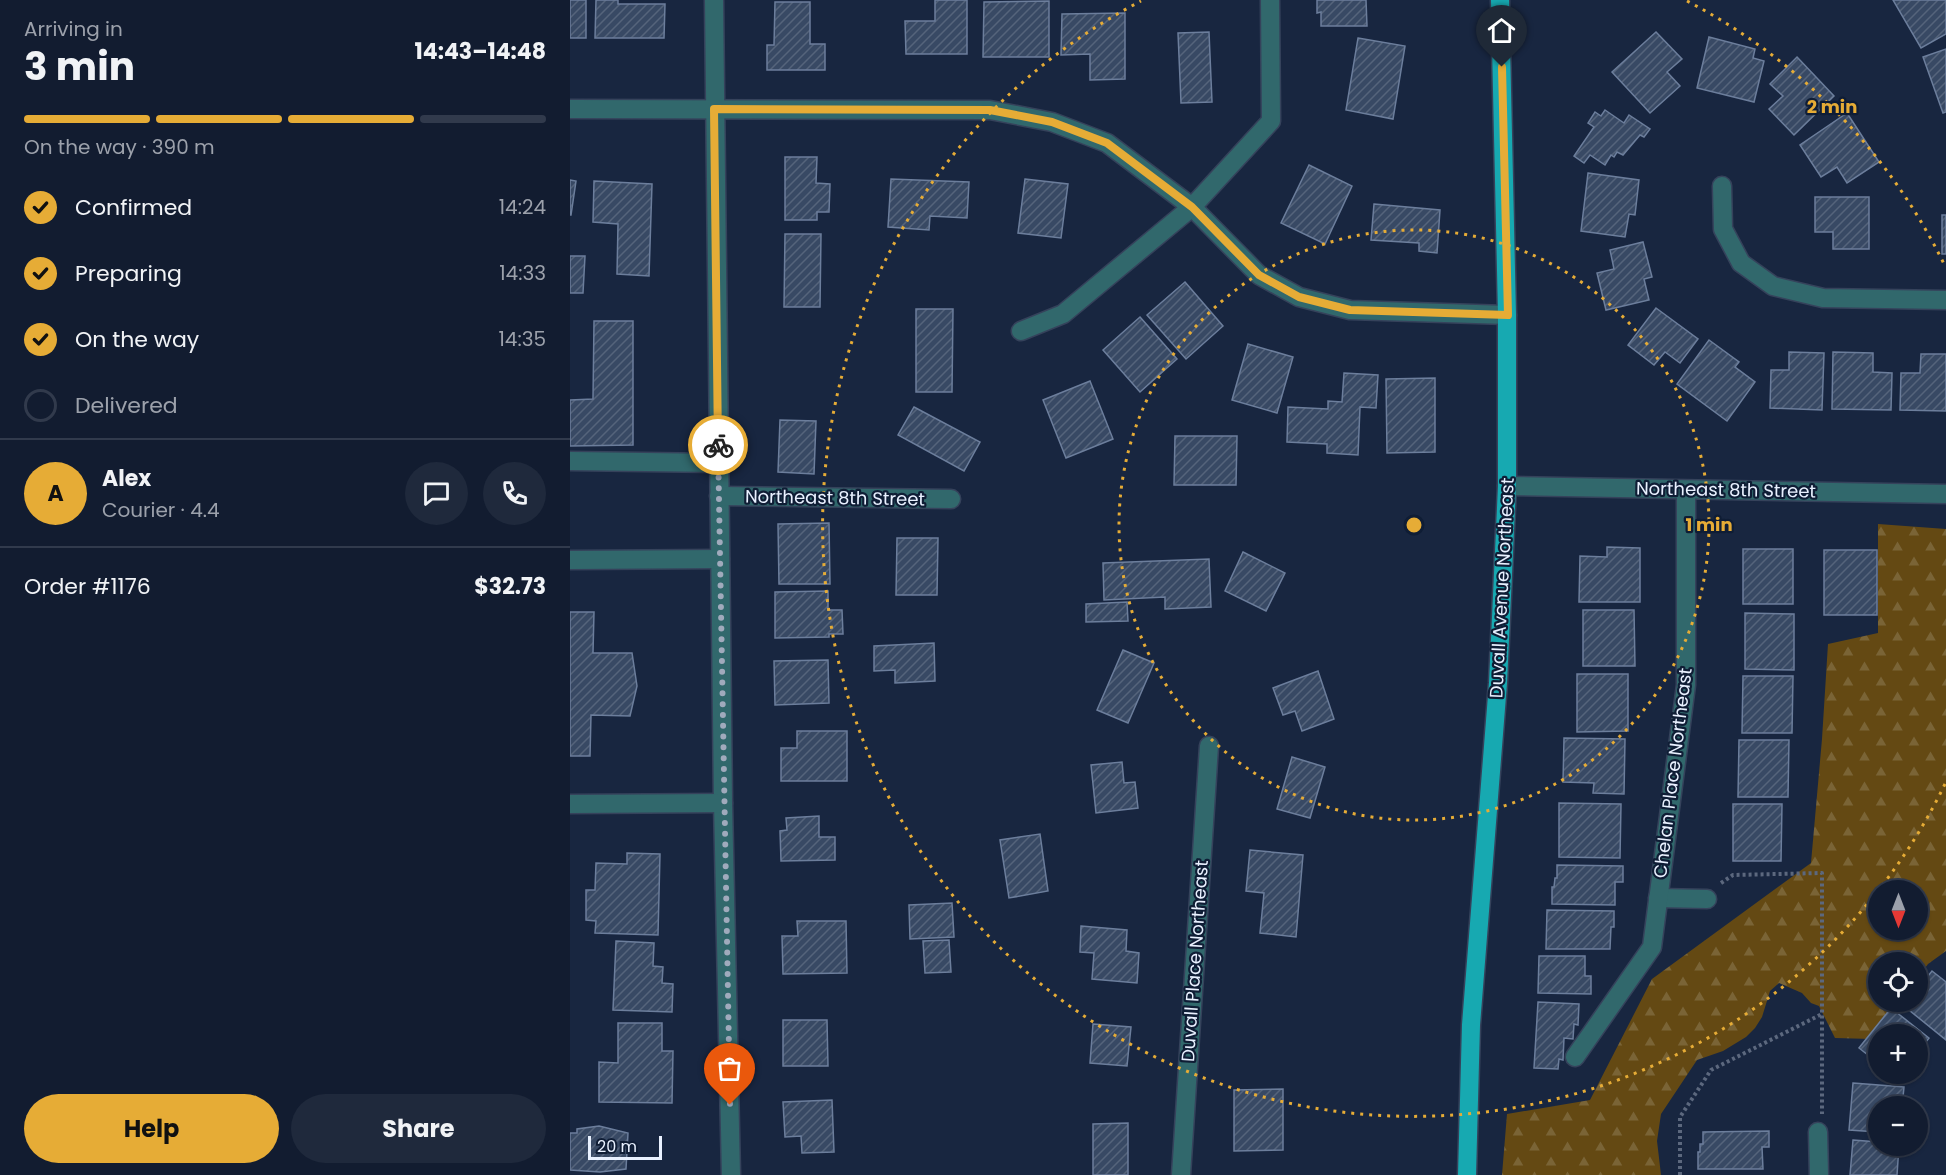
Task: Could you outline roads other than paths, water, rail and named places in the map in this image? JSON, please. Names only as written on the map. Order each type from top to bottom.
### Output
[{"type":"main road","name":"Duvall Avenue Northeast","points":[[1467,1175],[1471,1025],[1498,682],[1507,486],[1508,315],[1500,0]]},
{"type":"street","points":[[714,0],[723,803],[731,1175]]},
{"type":"street","points":[[1021,331],[1063,314],[1192,207],[1271,121],[1270,0]]},
{"type":"street","points":[[570,109],[990,110],[1052,122],[1107,143],[1192,207],[1259,275],[1299,297],[1350,310],[1508,315]]},
{"type":"street","points":[[1722,186],[1723,229],[1741,262],[1773,286],[1823,298],[1946,300]]},
{"type":"street","points":[[570,461],[719,463]]},
{"type":"street","name":"Northeast 8th Street","points":[[1507,486],[1946,494]]},
{"type":"street","name":"Chelan Place Northeast","points":[[1575,1057],[1652,947],[1686,685],[1686,490]]},
{"type":"street","name":"Northeast 8th Street","points":[[719,496],[951,499]]},
{"type":"street","points":[[570,560],[720,559]]},
{"type":"street","name":"Duvall Place Northeast","points":[[1181,1175],[1209,746]]},
{"type":"street","points":[[570,804],[723,803]]},
{"type":"street","points":[[1658,898],[1707,899]]},
{"type":"street","points":[[1818,1132],[1819,1175]]}]
